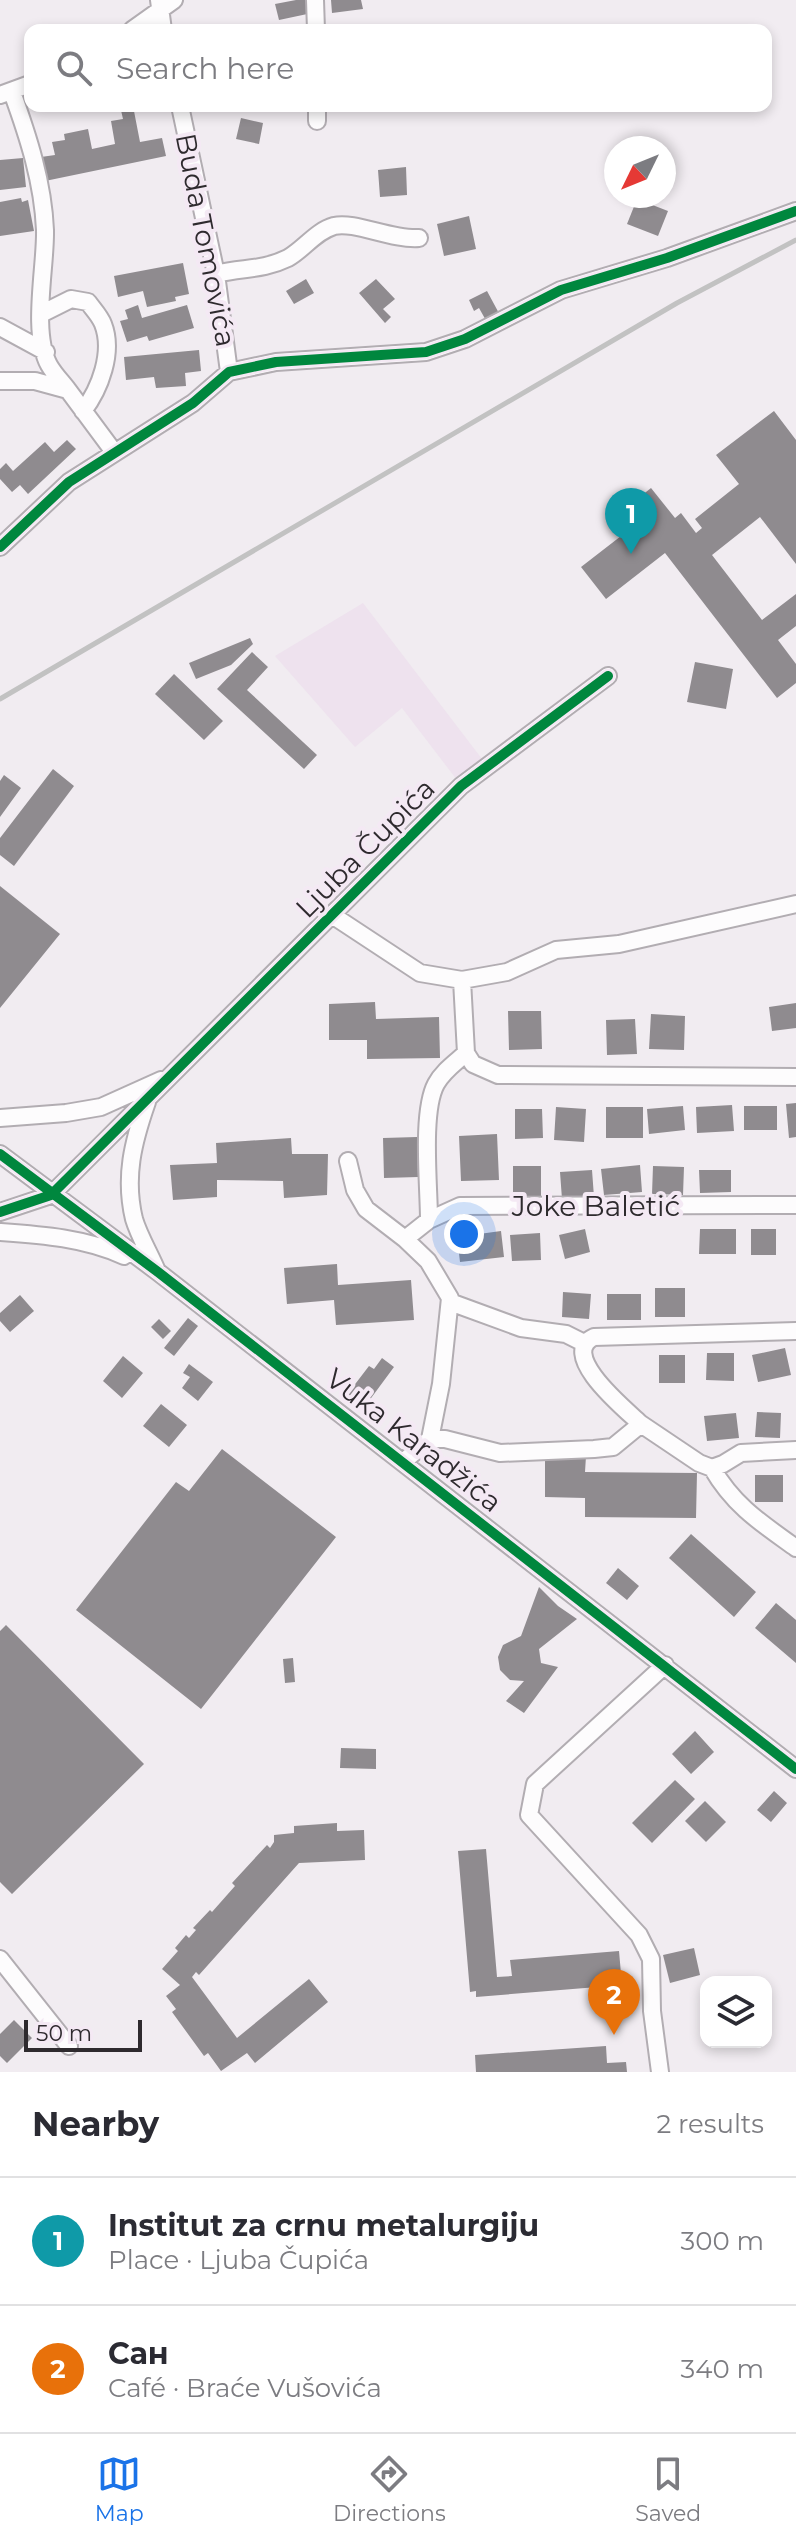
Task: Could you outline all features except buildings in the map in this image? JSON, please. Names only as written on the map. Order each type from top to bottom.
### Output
[{"type":"street","points":[[138,24],[159,4],[174,0]]},
{"type":"street","points":[[315,0],[316,24]]},
{"type":"street","points":[[159,4],[162,24]]},
{"type":"street","points":[[6,93],[33,148],[45,229],[41,314],[48,363],[114,452]]},
{"type":"street","name":"Buda Tomovića","points":[[0,547],[69,482],[193,403],[229,372],[216,274],[181,112]]},
{"type":"street","points":[[229,372],[276,362],[426,352],[465,339],[561,290],[667,258],[796,211]]},
{"type":"street","points":[[216,274],[259,269],[289,257],[336,226],[402,239],[419,238]]},
{"type":"street","points":[[41,314],[71,299],[88,302],[104,325],[103,370],[95,396],[83,411]]},
{"type":"street","points":[[0,327],[46,352]]},
{"type":"street","points":[[0,381],[35,381],[68,390]]},
{"type":"street","name":"Ljuba Čupića","points":[[51,1195],[461,786],[608,676]]},
{"type":"street","name":"Ljuba Čupića","points":[[332,915],[420,973],[462,980],[507,972],[556,950],[619,944],[796,904]]},
{"type":"street","points":[[462,980],[466,1053],[473,1064],[498,1075],[796,1077]]},
{"type":"street","points":[[429,1220],[428,1107],[444,1073],[466,1053]]},
{"type":"street","points":[[0,1118],[101,1107],[173,1074]]},
{"type":"street","points":[[149,1098],[133,1142],[128,1171],[135,1220],[158,1272]]},
{"type":"street","name":"Vuka Karadžića","points":[[0,1154],[158,1272],[796,1769]]},
{"type":"street","points":[[348,1161],[355,1190],[366,1209],[428,1261],[450,1298],[441,1384],[430,1439],[403,1462]]},
{"type":"street","points":[[0,1212],[51,1195]]},
{"type":"street","name":"Joke Baletić","points":[[405,1239],[429,1220],[460,1206],[796,1205]]},
{"type":"street","points":[[0,1232],[67,1238],[109,1249],[158,1272]]},
{"type":"street","points":[[450,1302],[521,1328],[566,1334],[585,1342]]},
{"type":"street","points":[[585,1342],[594,1337],[796,1331]]},
{"type":"street","points":[[585,1342],[585,1361],[612,1398],[641,1424],[699,1463],[712,1468],[724,1489],[743,1510],[796,1548]]},
{"type":"street","points":[[430,1439],[445,1439],[500,1453],[594,1449],[613,1447],[641,1424]]},
{"type":"street","points":[[712,1468],[741,1453],[796,1450]]},
{"type":"street","points":[[660,2072],[652,2011],[651,1959],[639,1935],[529,1815],[535,1784],[665,1665]]},
{"type":"street","points":[[0,1959],[69,2046]]},
{"type":"shaded area","points":[[363,603],[482,759],[457,780],[402,708],[355,747],[275,656]]},
{"type":"railway","points":[[0,699],[677,303],[796,240]]},
{"type":"cycle path","points":[[0,547],[69,482],[193,403],[229,372],[276,362],[426,352],[465,339],[561,290],[667,258],[796,211]]},
{"type":"cycle path","points":[[0,1212],[51,1195],[461,786],[608,676]]},
{"type":"cycle path","points":[[0,1154],[158,1272],[796,1769]]},
{"type":"place","name":"Institut za crnu metalurgiju","points":[[631,554]]},
{"type":"place","name":"Сан","points":[[614,2035]]}]
